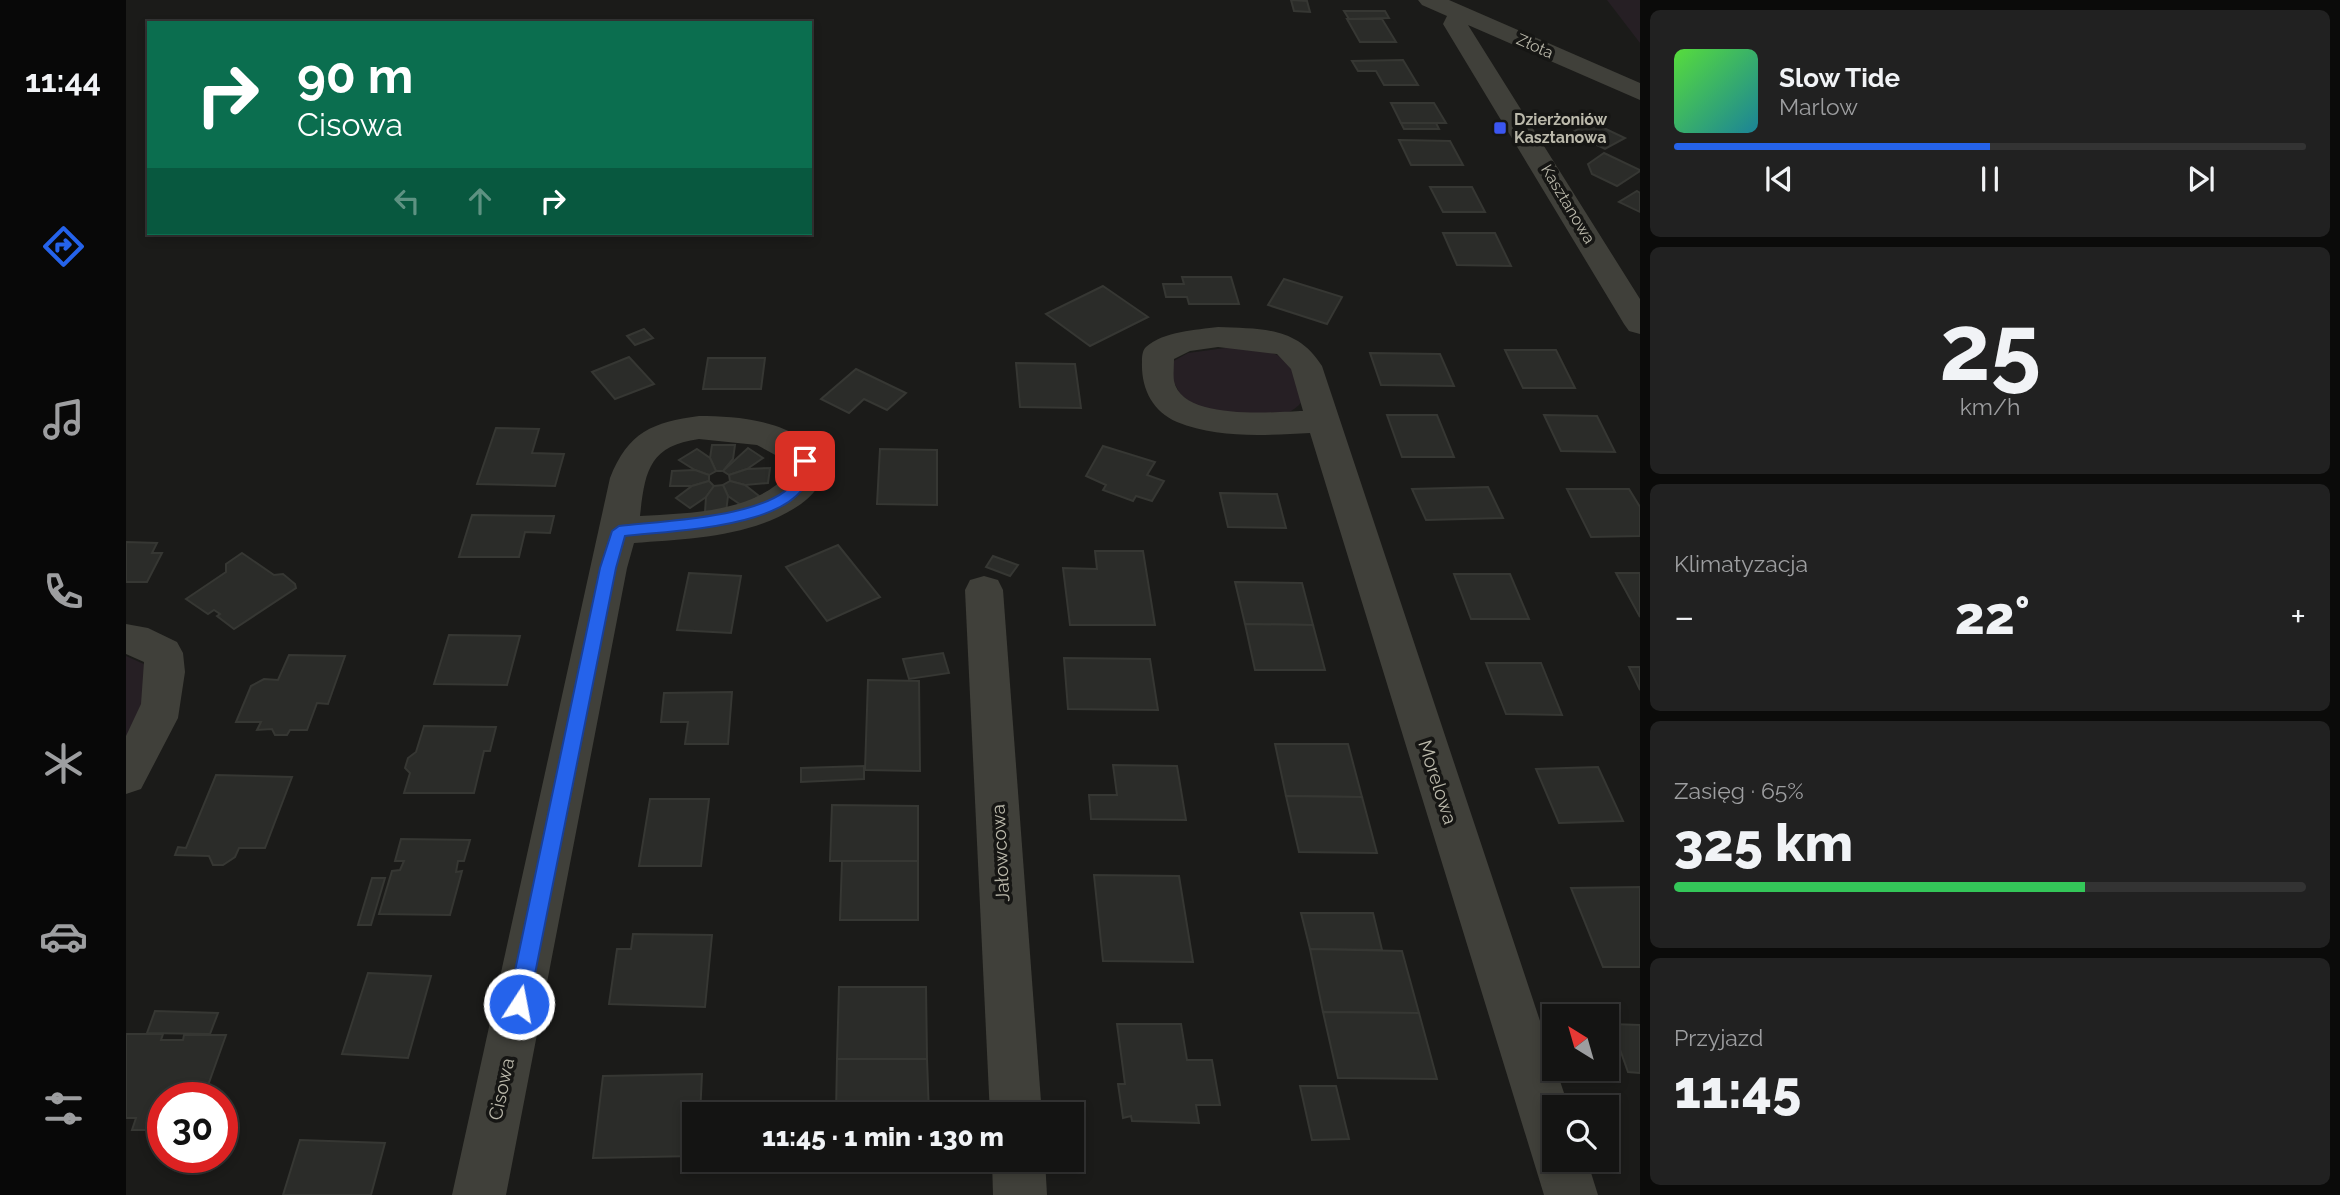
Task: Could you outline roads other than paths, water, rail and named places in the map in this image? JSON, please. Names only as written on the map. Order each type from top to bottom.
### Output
[{"type":"street","name":"Złota","points":[[1430,0],[1640,92]]},
{"type":"street","name":"Kasztanowa","points":[[1460,14],[1455,24],[1640,324]]},
{"type":"street","points":[[1480,65],[1531,44]]},
{"type":"street","name":"Morelowa","points":[[1323,421],[1237,422],[1196,419],[1168,400],[1154,373],[1158,354],[1182,342],[1218,337],[1257,339],[1288,346],[1306,366],[1542,1105]]},
{"type":"street","name":"Cisowa","points":[[479,1195],[608,568],[619,531],[623,489],[633,464],[646,445],[667,431],[693,425],[734,430],[786,446],[800,453],[805,461],[805,477],[793,493],[770,507],[741,517],[619,531]]},
{"type":"street","name":"Jałowcowa","points":[[984,590],[1015,1102]]},
{"type":"street","points":[[126,639],[134,639],[163,653],[167,680],[164,703],[126,776]]},
{"type":"street","points":[[1019,1172],[1020,1195]]},
{"type":"street","points":[[1564,1172],[1571,1195]]},
{"type":"place","name":"Dzierżoniów Kasztanowa","points":[[1500,128]]}]
